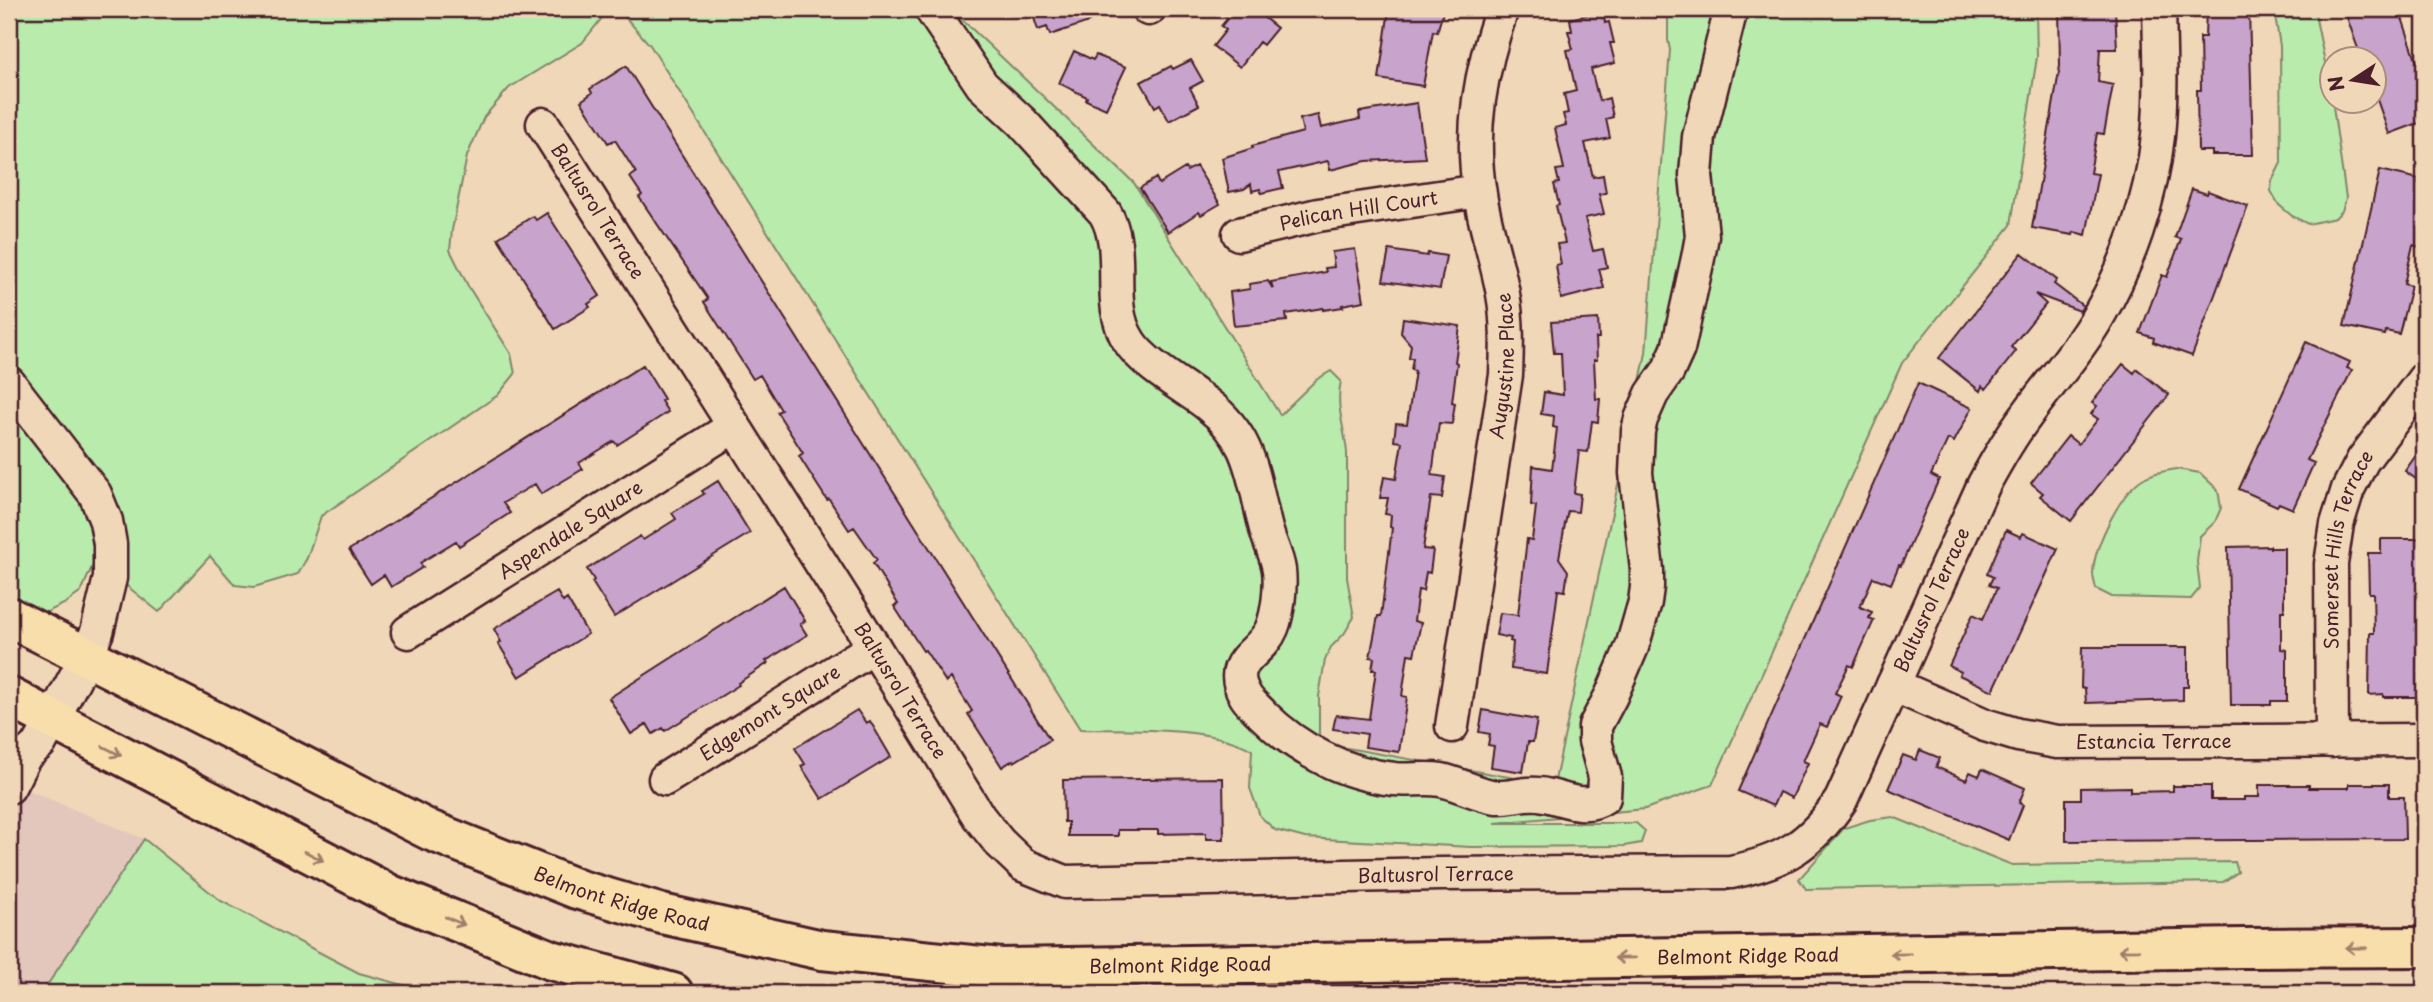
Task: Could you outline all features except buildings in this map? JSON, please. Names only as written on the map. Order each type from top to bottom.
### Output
[{"type":"main road","name":"Belmont Ridge Road","points":[[9,617],[429,830],[514,865],[662,914],[822,950],[1001,968],[2424,947]]},
{"type":"main road","points":[[9,697],[46,731],[391,895],[551,960],[673,993]]},
{"type":"street","points":[[931,9],[982,85],[1022,122],[1105,213],[1115,240],[1118,306],[1129,341],[1142,356],[1211,407],[1234,431],[1246,450],[1258,503],[1279,569],[1272,628],[1246,659],[1239,673],[1239,681],[1249,701],[1296,744],[1327,760],[1364,773],[1395,779],[1438,779],[1499,797],[1521,792],[1589,804],[1604,797],[1606,789],[1595,741],[1595,726],[1632,647],[1645,602],[1647,570],[1635,459],[1638,431],[1645,408],[1678,349],[1702,236],[1696,175],[1699,137],[1731,9]]},
{"type":"street","name":"Augustine Place","points":[[1452,726],[1506,375],[1508,336],[1504,296],[1479,191],[1476,154],[1477,115],[1483,70],[1502,9]]},
{"type":"street","name":"Baltusrol Terrace","points":[[543,124],[979,817],[999,842],[1023,865],[1065,882],[1441,874],[1731,873],[1760,867],[1785,856],[1809,840],[1828,820],[1841,800],[1984,484],[2019,425],[2073,356],[2115,286],[2136,233],[2150,186],[2158,137],[2161,88],[2159,9]]},
{"type":"street","name":"Pelican Hill Court","points":[[1239,234],[1318,215],[1479,191]]},
{"type":"street","name":"Somerset Hills Terrace","points":[[2332,741],[2331,564],[2337,524],[2348,489],[2363,460],[2424,379]]},
{"type":"street","points":[[9,383],[95,494],[106,521],[110,544],[110,578],[97,632],[46,731],[44,767],[28,796],[9,800]]},
{"type":"street","name":"Aspendale Square","points":[[408,632],[733,427]]},
{"type":"street","name":"Edgemont Square","points":[[665,779],[874,647]]},
{"type":"street","name":"Estancia Terrace","points":[[1893,685],[1985,725],[2018,735],[2057,742],[2424,740]]},
{"type":"shaded area","points":[[9,782],[144,839],[42,993],[9,993]]},
{"type":"green space","points":[[9,9],[602,9],[602,18],[582,43],[509,88],[484,117],[467,156],[450,250],[468,286],[511,354],[515,374],[498,395],[321,516],[307,558],[298,574],[254,587],[235,585],[210,556],[159,612],[95,560],[81,592],[66,603],[45,613],[26,613],[9,605]]},
{"type":"green space","points":[[618,9],[951,9],[1134,183],[1280,415],[1316,380],[1331,371],[1341,381],[1340,409],[1347,453],[1347,578],[1354,617],[1344,634],[1331,647],[1325,660],[1319,696],[1319,743],[1554,785],[1646,353],[1670,50],[1668,9],[2036,9],[2037,57],[2011,225],[1902,363],[1712,785],[1645,809],[1495,823],[1636,823],[1645,831],[1641,843],[1624,846],[1471,847],[1305,838],[1275,830],[1260,816],[1250,788],[1252,750],[1235,742],[1192,733],[1080,729],[650,45]]},
{"type":"green space","points":[[2274,9],[2314,9],[2322,46],[2318,46],[2318,116],[2334,116],[2346,198],[2342,211],[2335,218],[2308,224],[2279,205],[2271,191],[2272,181],[2281,163],[2280,46]]},
{"type":"green space","points":[[2176,469],[2200,473],[2218,490],[2221,508],[2215,522],[2200,536],[2197,562],[2200,588],[2191,599],[2112,597],[2096,589],[2093,575],[2098,549],[2110,520],[2126,495],[2144,478]]},
{"type":"green space","points":[[1893,817],[2012,865],[2235,862],[2238,872],[2223,882],[1806,889],[1799,879],[1844,828],[1870,820]]},
{"type":"green space","points":[[144,839],[221,901],[359,973],[433,993],[42,993]]}]
